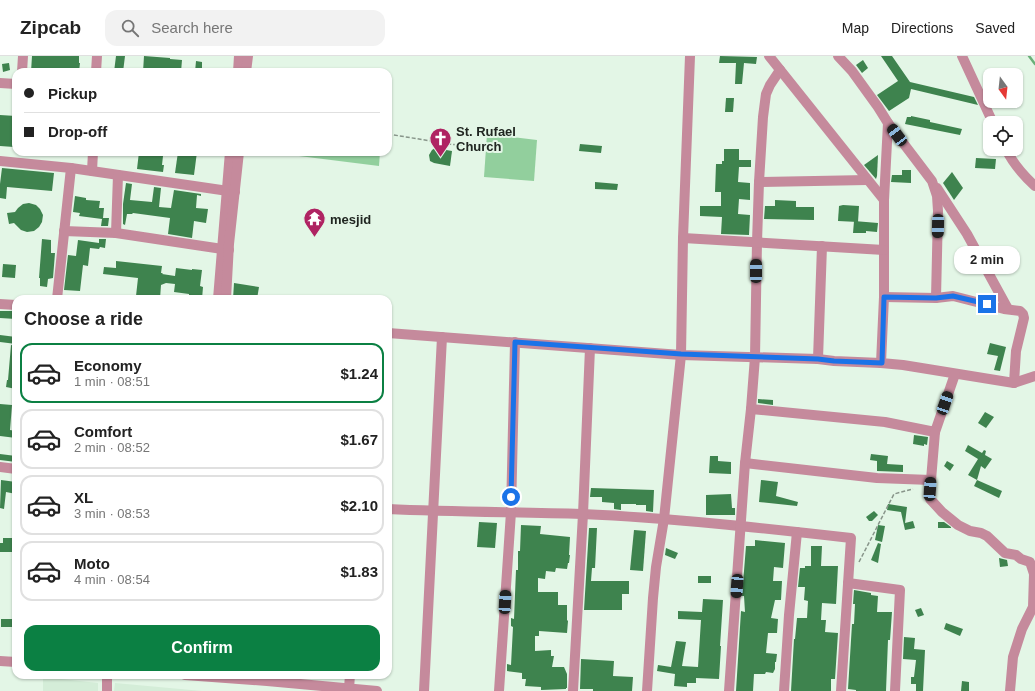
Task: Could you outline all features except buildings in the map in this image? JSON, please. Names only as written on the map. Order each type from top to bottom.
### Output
[{"type":"street","points":[[22,56],[22,68]]},
{"type":"street","points":[[96,68],[97,56]]},
{"type":"street","points":[[238,68],[239,56]]},
{"type":"street","points":[[246,68],[248,56]]},
{"type":"street","points":[[647,691],[656,567],[664,519],[681,354],[683,238],[690,56]]},
{"type":"street","points":[[769,56],[884,200]]},
{"type":"street","points":[[838,56],[852,71],[932,181],[967,234],[1008,309]]},
{"type":"street","points":[[962,56],[990,116]]},
{"type":"street","points":[[730,691],[745,463],[755,357],[759,182],[763,117],[766,94],[780,70]]},
{"type":"street","points":[[0,83],[12,84]]},
{"type":"street","points":[[882,363],[884,200],[888,122]]},
{"type":"street","points":[[92,171],[93,156]]},
{"type":"street","points":[[230,156],[231,192]]},
{"type":"street","points":[[219,295],[226,250],[231,192],[237,156]]},
{"type":"street","points":[[1009,156],[1023,175],[1035,186]]},
{"type":"street","points":[[0,161],[71,168],[231,192]]},
{"type":"street","points":[[57,295],[71,168]]},
{"type":"street","points":[[116,233],[118,175]]},
{"type":"street","points":[[759,182],[867,180]]},
{"type":"street","points":[[932,181],[937,196],[938,211],[936,298]]},
{"type":"street","points":[[64,231],[116,233],[226,250]]},
{"type":"street","points":[[683,238],[884,250]]},
{"type":"street","points":[[818,359],[822,246]]},
{"type":"street","points":[[226,250],[226,295]]},
{"type":"street","points":[[884,297],[936,298],[953,296],[1020,311],[1024,318],[1016,351],[1014,383]]},
{"type":"street","points":[[0,304],[12,305]]},
{"type":"street","points":[[392,333],[681,354],[882,363],[1014,383],[1035,376]]},
{"type":"street","points":[[424,691],[442,337]]},
{"type":"street","points":[[500,691],[511,512],[515,342]]},
{"type":"street","points":[[573,691],[583,514],[590,348]]},
{"type":"street","points":[[955,374],[935,432],[928,480],[930,499],[942,512],[958,525],[970,531],[987,536],[1005,553],[1016,555],[1030,562],[1034,574],[1033,607],[1022,629],[1013,657],[1010,691]]},
{"type":"street","points":[[751,409],[886,422],[935,432]]},
{"type":"street","points":[[745,463],[877,478],[928,480]]},
{"type":"street","points":[[0,468],[12,469]]},
{"type":"street","points":[[392,509],[583,514],[664,519],[851,538],[841,691]]},
{"type":"street","points":[[784,691],[789,615],[797,532]]},
{"type":"street","points":[[848,583],[900,590],[894,691]]},
{"type":"street","points":[[0,661],[12,662]]},
{"type":"street","points":[[275,679],[377,691]]},
{"type":"street","points":[[349,688],[350,679]]},
{"type":"path","points":[[392,135],[478,147]]},
{"type":"path","points":[[858,564],[894,494],[912,489],[928,480]]},
{"type":"shaded area","points":[[43,679],[61,679],[98,683],[98,691],[43,691]]},
{"type":"shaded area","points":[[115,683],[202,691],[114,691]]},
{"type":"green space","points":[[487,134],[537,140],[534,181],[484,177]]},
{"type":"green space","points":[[299,156],[380,156],[379,166]]},
{"type":"waterway","points":[[1029,56],[1035,64]]},
{"type":"place","name":"St. Rufael Church","points":[[441,158]]},
{"type":"place","name":"mesjid","points":[[314,238]]},
{"type":"route","points":[[511,497],[515,342],[681,354],[882,363],[884,297],[936,298],[953,296],[987,304]]}]
